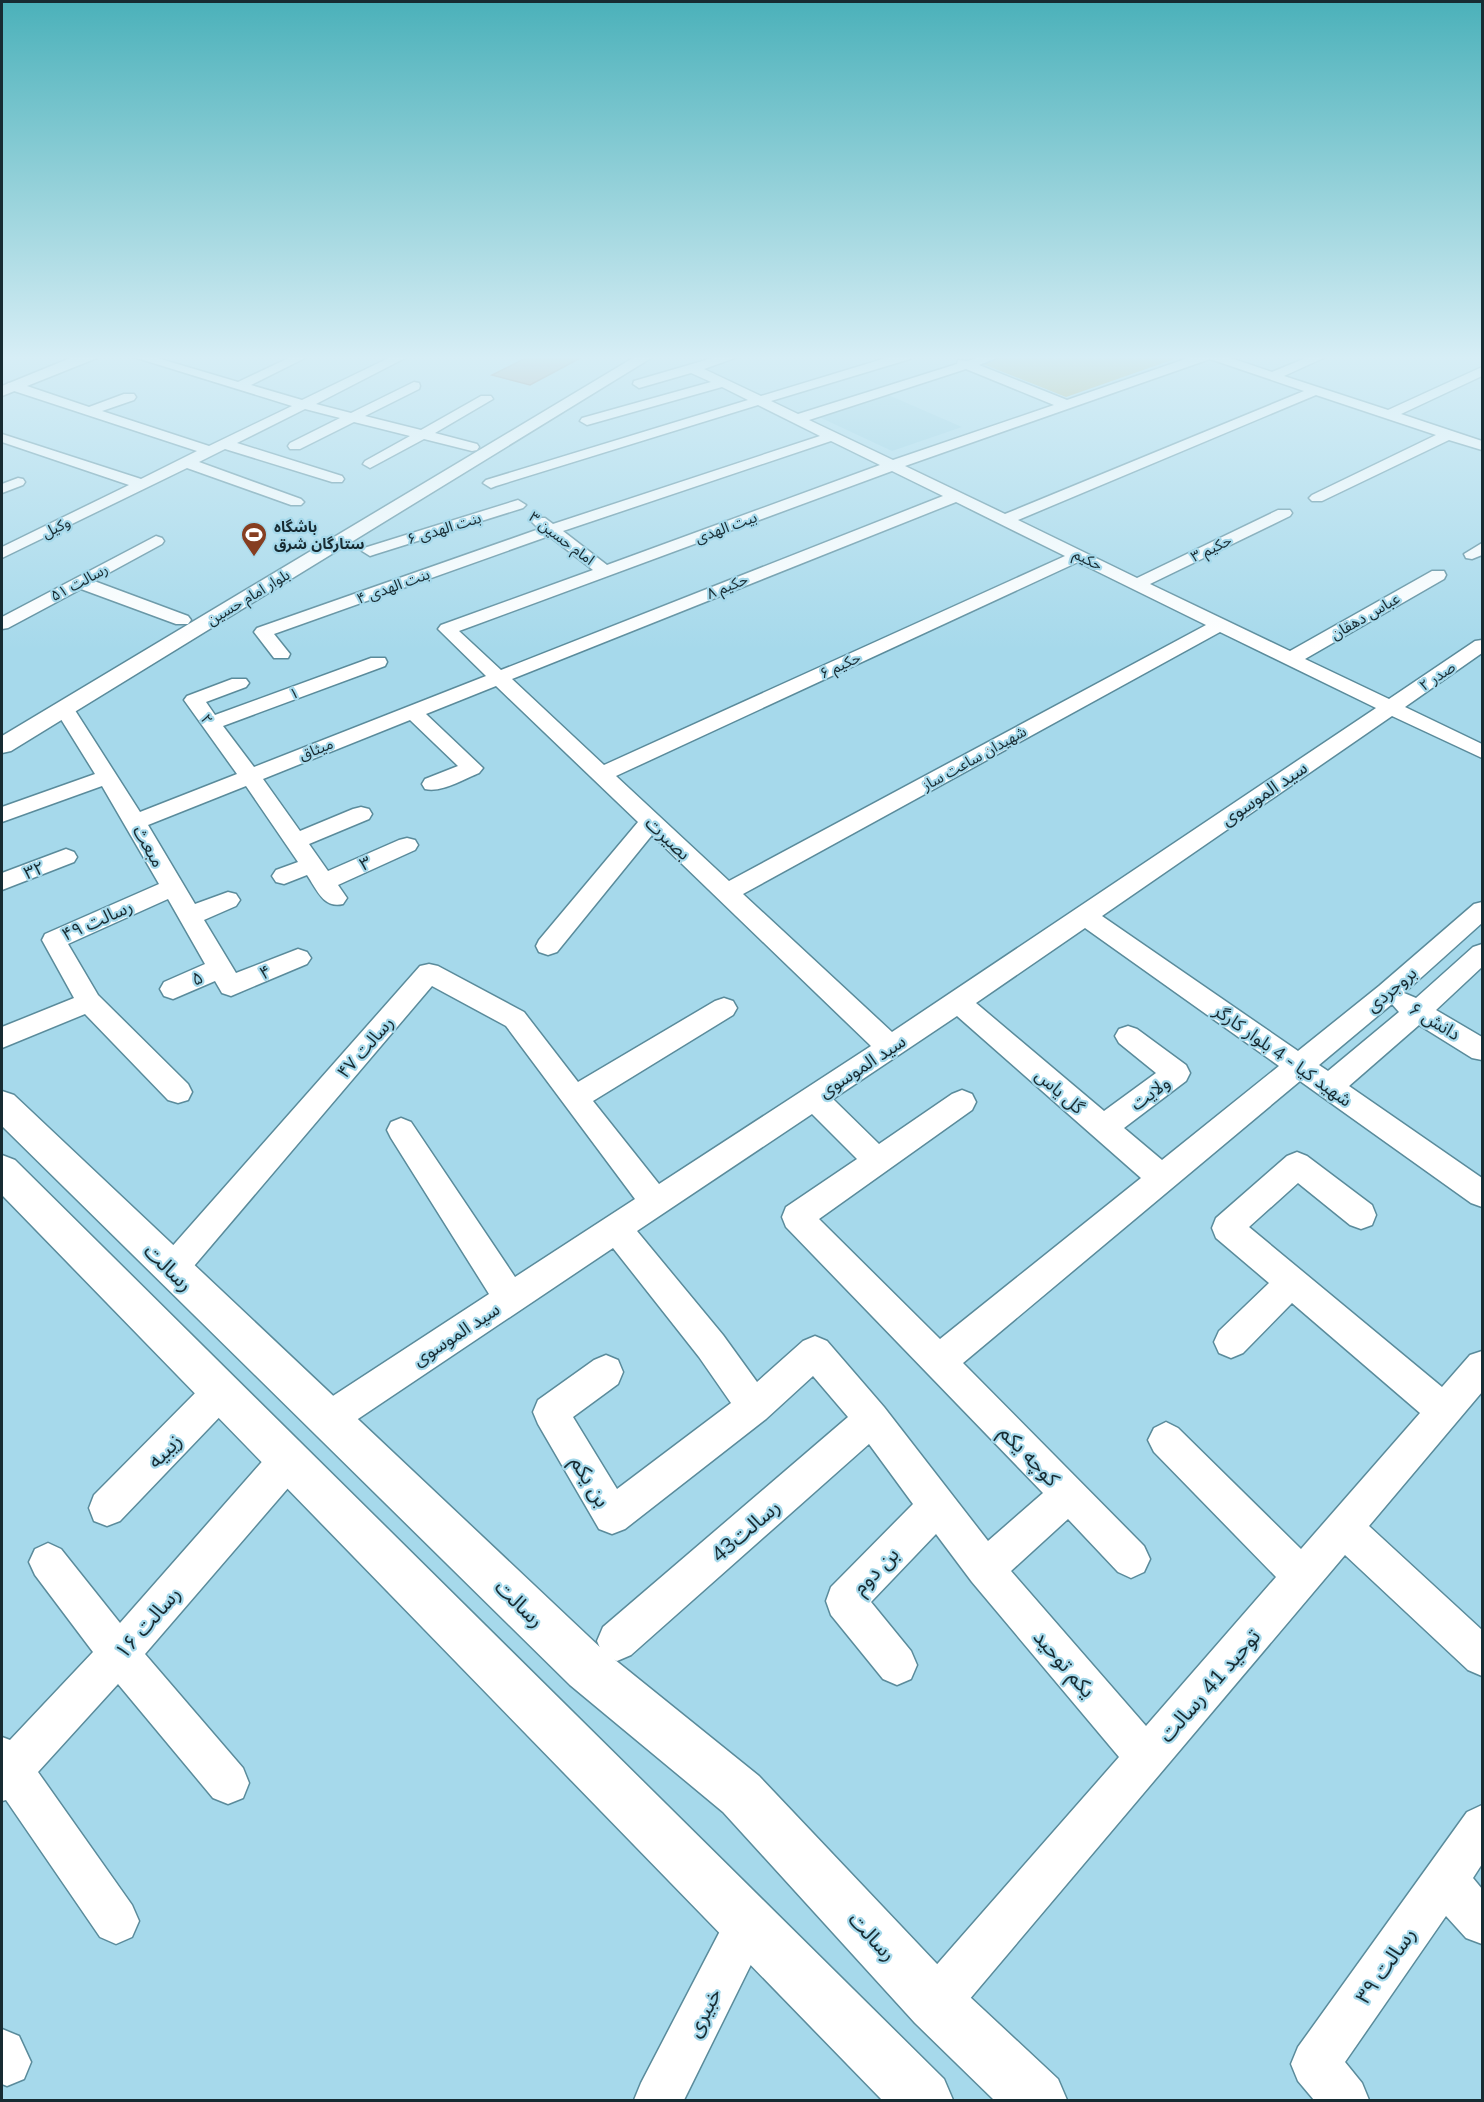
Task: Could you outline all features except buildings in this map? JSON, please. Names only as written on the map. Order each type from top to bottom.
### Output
[{"type":"main road","name":"بلوار امام حسین","points":[[2,746],[462,453]]},
{"type":"main road","name":"بلوار امام حسین","points":[[2,727],[182,620],[296,560],[480,453]]},
{"type":"main road","name":"رسالت","points":[[2,1106],[587,1668],[741,1794],[935,2003],[1037,2100]]},
{"type":"main road","points":[[5,1181],[288,1460],[923,2100]]},
{"type":"street","points":[[48,453],[141,484]]},
{"type":"street","name":"وکیل","points":[[2,553],[206,453]]},
{"type":"street","points":[[254,453],[337,479]]},
{"type":"street","points":[[370,464],[390,453]]},
{"type":"street","name":"امام حسین ۳","points":[[587,453],[491,483],[605,571]]},
{"type":"street","points":[[550,530],[782,453]]},
{"type":"street","name":"حکیم","points":[[869,453],[1482,752]]},
{"type":"street","name":"بیت الهدی","points":[[447,629],[928,453]]},
{"type":"street","points":[[1007,519],[1169,453]]},
{"type":"street","points":[[1317,498],[1410,453]]},
{"type":"street","points":[[188,463],[296,501]]},
{"type":"street","points":[[2,489],[18,482]]},
{"type":"street","name":"حکیم ۸","points":[[498,677],[957,496]]},
{"type":"street","name":"بنت الهدی ۶","points":[[370,551],[518,505]]},
{"type":"street","name":"حکیم ۳","points":[[1139,583],[1284,513]]},
{"type":"street","name":"بنت الهدی ۴","points":[[281,654],[263,632],[550,530]]},
{"type":"street","name":"رسالت ۵۱","points":[[2,624],[156,541]]},
{"type":"street","name":"حکیم ۶","points":[[601,775],[1080,555]]},
{"type":"street","name":"عباس دهقان","points":[[1292,658],[1438,574]]},
{"type":"street","points":[[79,582],[182,620]]},
{"type":"street","name":"شهیدان ساعت ساز","points":[[726,893],[1221,624]]},
{"type":"street","name":"بصیرت","points":[[447,629],[890,1047]]},
{"type":"street","name":"صدر ۲","points":[[1391,706],[1482,645]]},
{"type":"street","name":"۱","points":[[210,724],[378,662]]},
{"type":"street","name":"میثاق","points":[[135,822],[498,677]]},
{"type":"street","name":"۲","points":[[239,683],[194,700],[323,881]]},
{"type":"street","name":"سید الموسوی","points":[[328,1419],[958,1002],[1391,706]]},
{"type":"street","name":"مبعث","points":[[64,708],[135,822],[226,977]]},
{"type":"street","points":[[412,711],[472,768],[433,784]]},
{"type":"street","points":[[2,815],[107,777]]},
{"type":"street","points":[[295,841],[361,813]]},
{"type":"street","points":[[548,946],[651,822]]},
{"type":"street","name":"۳","points":[[284,876],[323,881],[407,845]]},
{"type":"street","name":"۳۲","points":[[2,882],[66,857]]},
{"type":"street","name":"رسالت ۴۹","points":[[173,887],[54,940],[89,1002],[178,1092]]},
{"type":"street","points":[[190,916],[228,900]]},
{"type":"street","name":"بروجردی","points":[[938,1362],[1388,993],[1482,910]]},
{"type":"street","name":"شهید کیا - 4 بلوار کارگر","points":[[1085,916],[1482,1194]]},
{"type":"street","name":"بروجردی","points":[[1328,1087],[1418,1011],[1482,952]]},
{"type":"street","name":"۴","points":[[226,977],[298,958]]},
{"type":"street","name":"رسالت ۴۷","points":[[172,1269],[429,974],[515,1018],[574,1098]]},
{"type":"street","name":"۵","points":[[173,988],[226,977]]},
{"type":"street","name":"دانش ۶","points":[[1388,993],[1482,1050]]},
{"type":"street","points":[[2,1038],[89,1002]]},
{"type":"street","name":"گل یاس","points":[[958,1002],[1163,1179]]},
{"type":"street","points":[[655,1202],[574,1098],[724,1008]]},
{"type":"street","name":"ولایت","points":[[1103,1128],[1176,1073],[1128,1036]]},
{"type":"street","points":[[814,1098],[878,1161],[962,1102]]},
{"type":"street","points":[[401,1130],[510,1298]]},
{"type":"street","name":"کوچه یکم","points":[[878,1161],[797,1217],[1069,1494],[985,1569]]},
{"type":"street","points":[[1361,1215],[1297,1165],[1227,1228],[1444,1411]]},
{"type":"street","points":[[616,1228],[711,1346],[754,1407]]},
{"type":"street","points":[[1232,1342],[1291,1283]]},
{"type":"street","name":"یکم توحید","points":[[754,1407],[815,1352],[872,1419],[936,1507],[985,1569],[1146,1757]]},
{"type":"street","name":"توحید 41 رسالت","points":[[935,2003],[1482,1367]]},
{"type":"street","name":"بن یکم","points":[[606,1372],[550,1412],[612,1516],[754,1407]]},
{"type":"street","name":"زیبیه","points":[[107,1508],[220,1392]]},
{"type":"street","name":"رسالت43","points":[[617,1641],[872,1419]]},
{"type":"street","points":[[1167,1440],[1302,1577]]},
{"type":"street","name":"رسالت ۱۶","points":[[4,1770],[119,1654],[288,1460]]},
{"type":"street","points":[[1069,1494],[1131,1559]]},
{"type":"street","name":"بن دوم","points":[[897,1665],[845,1601],[936,1507]]},
{"type":"street","points":[[1344,1528],[1482,1656]]},
{"type":"street","points":[[48,1562],[119,1654],[228,1783]]},
{"type":"street","points":[[4,1770],[116,1921]]},
{"type":"street","name":"رسالت ۳۹","points":[[1345,2100],[1315,2064],[1482,1827]]},
{"type":"street","points":[[1445,1881],[1482,1922]]},
{"type":"street","name":"خبیری","points":[[658,2100],[748,1924]]},
{"type":"place","name":"باشگاه ستارگان شرق","points":[[254,558]]}]
